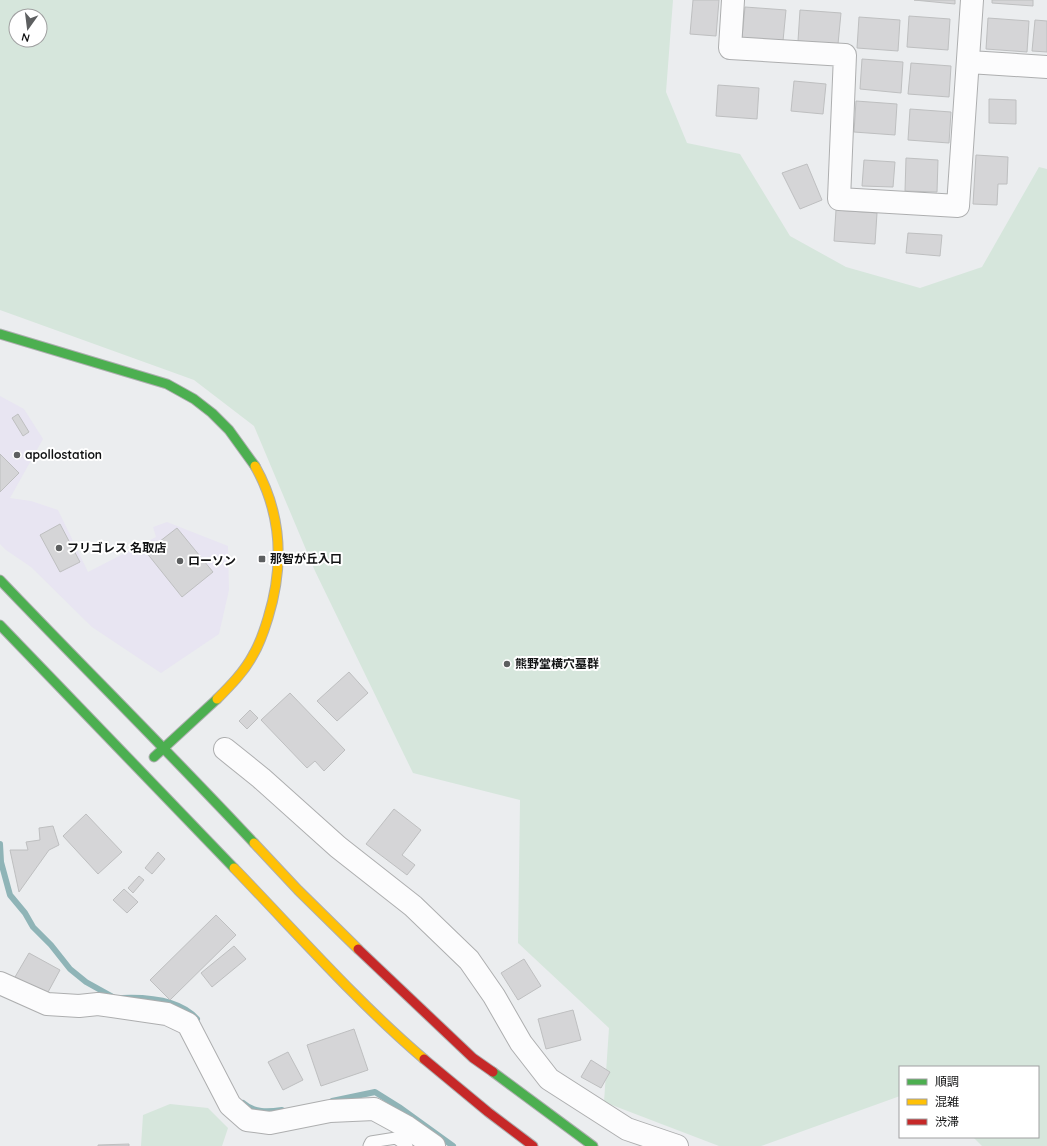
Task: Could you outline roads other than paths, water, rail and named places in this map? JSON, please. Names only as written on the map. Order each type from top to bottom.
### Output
[{"type":"street","points":[[733,0],[730,48],[845,55],[839,199],[958,206],[969,62],[972,0]]},
{"type":"street","points":[[969,62],[1047,67]]},
{"type":"street","points":[[0,334],[173,386],[204,406],[229,429],[249,455],[271,502],[279,534],[278,576],[269,617],[253,654],[235,678],[141,769]]},
{"type":"street","points":[[0,580],[102,686],[164,747],[298,890],[393,983],[473,1058],[593,1146]]},
{"type":"street","points":[[0,625],[141,769],[340,978],[406,1044],[488,1112],[533,1146]]},
{"type":"street","points":[[225,749],[261,778],[338,846],[413,906],[469,960],[494,996],[522,1043],[549,1079],[627,1130],[677,1146]]},
{"type":"street","points":[[0,983],[47,1004],[79,1006],[98,1004],[167,1014],[188,1024],[230,1105],[247,1120],[270,1124],[330,1111],[374,1109],[407,1127],[434,1146]]},
{"type":"street","points":[[531,1102],[549,1079]]},
{"type":"lane","points":[[369,1146],[371,1142],[396,1138],[407,1146]]},
{"type":"waterway","points":[[0,844],[1,862],[10,895],[25,913],[33,927],[51,945],[70,969],[86,982],[113,997]]},
{"type":"waterway","points":[[122,998],[142,998],[172,1003],[190,1012],[197,1019]]},
{"type":"waterway","points":[[332,1101],[375,1092],[399,1107],[453,1146]]},
{"type":"waterway","points":[[243,1103],[256,1110],[282,1110]]},
{"type":"place","name":"apollostation","points":[[17,455]]},
{"type":"place","name":"フリゴレス 名取店","points":[[59,548]]},
{"type":"place","name":"那智が丘入口","points":[[262,559]]},
{"type":"place","name":"ローソン","points":[[180,561]]},
{"type":"place","name":"熊野堂横穴墓群","points":[[507,664]]}]
